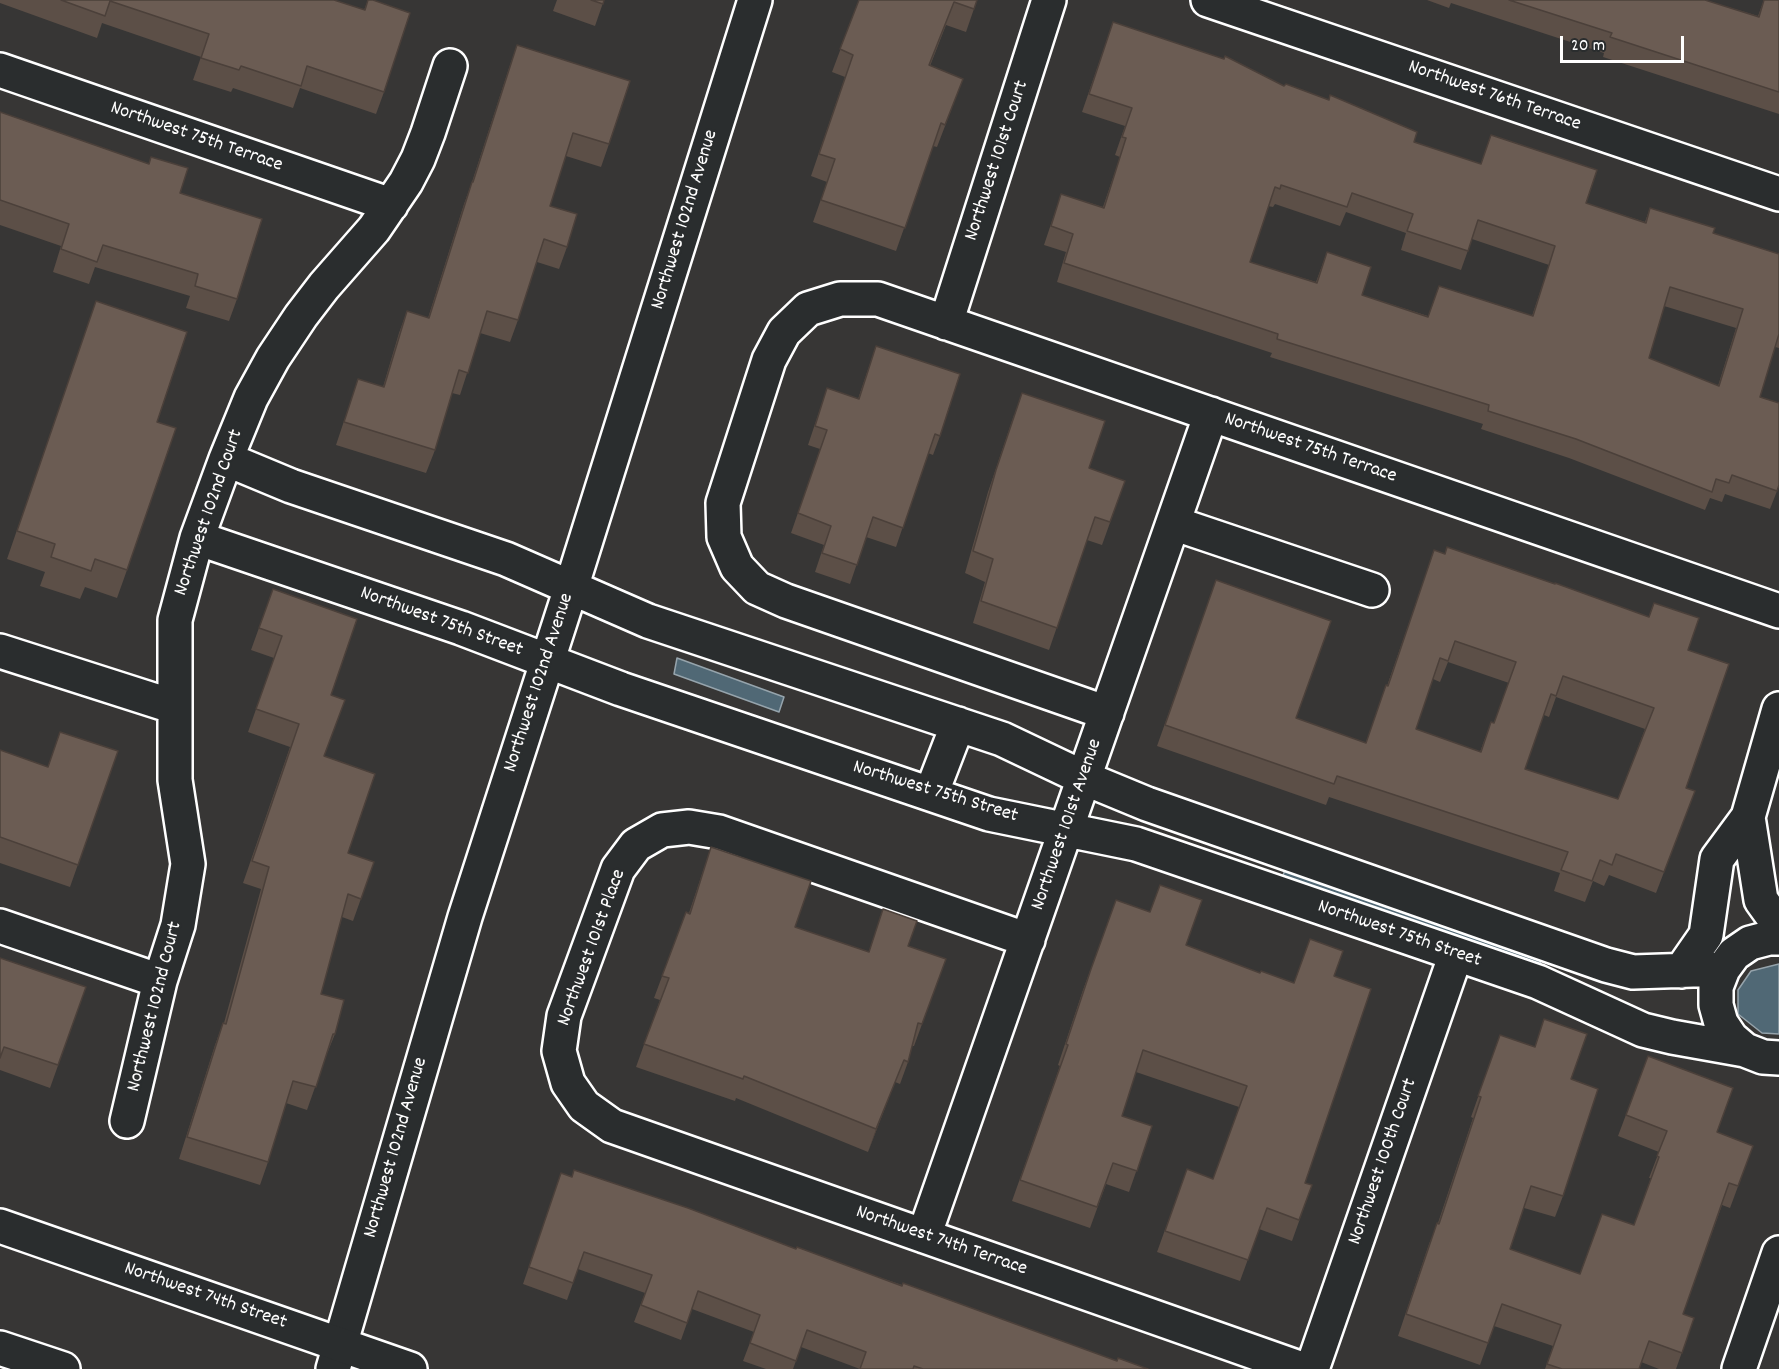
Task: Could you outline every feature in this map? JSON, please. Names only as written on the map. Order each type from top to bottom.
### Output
[{"type":"street","name":"Northwest 102nd Avenue","points":[[337,1356],[465,917],[571,588],[755,0]]},
{"type":"street","name":"Northwest 101st Court","points":[[946,323],[1049,0]]},
{"type":"street","name":"Northwest 76th Terrace","points":[[1208,0],[1779,194]]},
{"type":"street","name":"Northwest 102nd Court","points":[[127,1121],[160,981],[178,925],[188,864],[176,780],[175,620],[197,538],[251,398],[273,358],[324,286],[374,229],[391,205],[418,159],[450,66]]},
{"type":"street","name":"Northwest 75th Terrace","points":[[0,70],[391,205]]},
{"type":"street","name":"Northwest 75th Terrace","points":[[1107,713],[786,602],[757,588],[737,567],[724,537],[723,503],[769,360],[784,332],[808,309],[840,299],[878,299],[1779,611]]},
{"type":"street","name":"Northwest 101st Avenue","points":[[924,1236],[1211,414]]},
{"type":"street","name":"Northwest 75th Street","points":[[226,459],[291,486],[506,559],[648,621],[1002,739],[1084,778],[1147,804],[1606,965],[1633,972],[1723,969]]},
{"type":"street","points":[[1173,523],[1372,590]]},
{"type":"street","name":"Northwest 75th Street","points":[[197,538],[461,628],[621,689],[989,814],[1136,844],[1538,982],[1643,1030],[1767,1062]]},
{"type":"street","points":[[0,651],[175,707]]},
{"type":"street","points":[[1681,971],[1706,935],[1717,859],[1748,817],[1779,709]]},
{"type":"street","points":[[931,794],[958,724]]},
{"type":"street","points":[[1748,817],[1761,900],[1779,925]]},
{"type":"street","name":"Northwest 101st Place","points":[[584,1106],[568,1083],[559,1051],[564,1016],[618,869],[636,845],[662,830],[689,827],[719,832],[1028,940]]},
{"type":"street","points":[[0,926],[160,981]]},
{"type":"street","points":[[1767,1062],[1731,1038],[1721,1023],[1716,1005],[1716,987],[1723,969],[1734,954],[1750,943],[1779,938]]},
{"type":"street","name":"Northwest 100th Court","points":[[1312,1369],[1456,954]]},
{"type":"street","name":"Northwest 74th Terrace","points":[[584,1106],[612,1126],[1302,1369]]},
{"type":"street","name":"Northwest 74th Street","points":[[0,1226],[337,1356],[410,1369]]},
{"type":"street","points":[[1739,1369],[1779,1253]]},
{"type":"street","points":[[0,1348],[63,1369]]},
{"type":"water","points":[[677,658],[784,697],[779,712],[674,674]]},
{"type":"water","points":[[1285,870],[1541,959],[1539,969],[1282,878]]},
{"type":"water","points":[[1779,964],[1779,1034],[1762,1033],[1738,1014],[1738,990],[1751,971]]},
{"type":"building","points":[[61,0],[334,0],[365,10],[368,0],[373,0],[410,13],[384,92],[307,66],[301,86],[241,66],[239,70],[201,58],[209,34],[110,1],[105,16]]},
{"type":"building","points":[[591,0],[604,0],[603,4]]},
{"type":"building","points":[[859,0],[977,0],[974,9],[954,2],[929,65],[963,79],[945,125],[941,123],[905,228],[821,200],[835,159],[819,154],[853,55],[840,49]]},
{"type":"building","points":[[1509,0],[1705,0],[1759,17],[1764,0],[1779,0],[1779,92],[1610,37],[1612,33]]},
{"type":"building","points":[[1113,22],[1224,59],[1225,56],[1284,86],[1286,84],[1329,100],[1330,95],[1417,132],[1414,142],[1481,164],[1491,135],[1597,170],[1586,203],[1646,223],[1650,208],[1715,228],[1713,233],[1779,254],[1779,334],[1760,397],[1779,403],[1779,485],[1777,491],[1732,475],[1729,483],[1716,479],[1712,492],[1576,439],[1488,411],[1489,405],[1277,339],[1278,334],[1064,263],[1073,234],[1051,226],[1061,194],[1104,208],[1126,138],[1122,137],[1132,108],[1089,94]],"holes":[[[1281,185],[1347,207],[1352,193],[1413,214],[1407,231],[1468,251],[1478,220],[1555,246],[1533,316],[1439,286],[1428,317],[1362,295],[1371,267],[1327,252],[1317,283],[1250,262],[1275,187],[1280,189]],[[1670,287],[1743,309],[1719,386],[1649,358]]]},
{"type":"building","points":[[517,45],[630,81],[609,144],[573,133],[550,206],[577,214],[567,247],[544,239],[518,320],[487,311],[468,373],[459,370],[435,450],[344,422],[358,379],[384,387],[407,311],[429,318]]},
{"type":"building","points":[[0,112],[149,164],[151,157],[188,168],[180,193],[262,219],[237,299],[195,286],[198,274],[103,245],[97,262],[61,249],[69,224],[0,200]]},
{"type":"building","points":[[96,301],[187,332],[157,422],[176,428],[127,570],[95,559],[91,571],[51,557],[55,544],[17,531]]},
{"type":"building","points":[[876,346],[960,374],[940,436],[935,434],[903,528],[873,517],[857,565],[822,553],[831,526],[798,513],[827,430],[815,426],[827,388],[859,399]]},
{"type":"building","points":[[1022,393],[1105,421],[1089,468],[1125,481],[1110,522],[1095,517],[1057,628],[981,601],[993,559],[973,551],[996,470]]},
{"type":"building","points":[[1447,547],[1649,617],[1654,603],[1699,618],[1688,650],[1729,664],[1686,788],[1695,791],[1664,872],[1616,854],[1612,865],[1600,860],[1592,881],[1561,870],[1568,852],[1337,776],[1334,784],[1165,725],[1216,580],[1331,621],[1296,718],[1366,743],[1386,685],[1388,686],[1434,550],[1445,554]],"holes":[[[1455,641],[1516,662],[1481,752],[1416,729],[1440,658],[1448,661]],[[1563,676],[1654,708],[1618,799],[1525,769],[1551,694],[1556,696]]]},
{"type":"building","points":[[273,589],[357,619],[331,695],[345,700],[324,756],[375,774],[348,853],[374,862],[361,899],[348,894],[321,994],[344,1000],[335,1034],[333,1034],[316,1087],[293,1081],[268,1162],[187,1137],[223,1023],[226,1024],[269,867],[252,861],[299,724],[256,709],[282,636],[259,628]]},
{"type":"building","points":[[60,732],[118,751],[78,865],[0,837],[0,750],[48,767]]},
{"type":"building","points":[[711,847],[811,881],[795,927],[869,952],[883,909],[917,921],[908,946],[946,959],[922,1024],[918,1023],[908,1062],[904,1060],[876,1129],[744,1076],[743,1079],[644,1044],[669,978],[662,976],[686,912],[690,914]]},
{"type":"building","points":[[1160,885],[1202,900],[1186,945],[1260,973],[1261,971],[1294,983],[1310,939],[1343,951],[1334,976],[1371,989],[1305,1183],[1312,1185],[1299,1220],[1267,1208],[1248,1260],[1165,1231],[1187,1169],[1213,1179],[1247,1086],[1143,1050],[1122,1116],[1152,1126],[1137,1171],[1113,1163],[1097,1207],[1020,1180],[1116,900],[1150,912]]},
{"type":"building","points":[[0,958],[86,987],[58,1065],[4,1047],[0,1058]]},
{"type":"building","points":[[1544,1019],[1587,1034],[1571,1079],[1598,1089],[1563,1196],[1531,1186],[1510,1249],[1580,1274],[1602,1214],[1634,1225],[1667,1131],[1626,1115],[1648,1056],[1733,1088],[1717,1132],[1753,1146],[1738,1186],[1729,1183],[1683,1314],[1694,1318],[1682,1353],[1649,1341],[1639,1369],[1562,1369],[1547,1364],[1561,1325],[1502,1304],[1488,1343],[1406,1314],[1437,1223],[1439,1224],[1481,1097],[1478,1096],[1500,1035],[1535,1047]]},
{"type":"building","points":[[574,1170],[688,1208],[902,1286],[903,1283],[1117,1361],[1118,1358],[1148,1369],[923,1369],[914,1366],[913,1369],[860,1369],[866,1352],[807,1330],[796,1361],[750,1343],[760,1315],[698,1291],[687,1323],[641,1305],[652,1275],[584,1252],[573,1283],[529,1267],[561,1173],[572,1177]]}]
